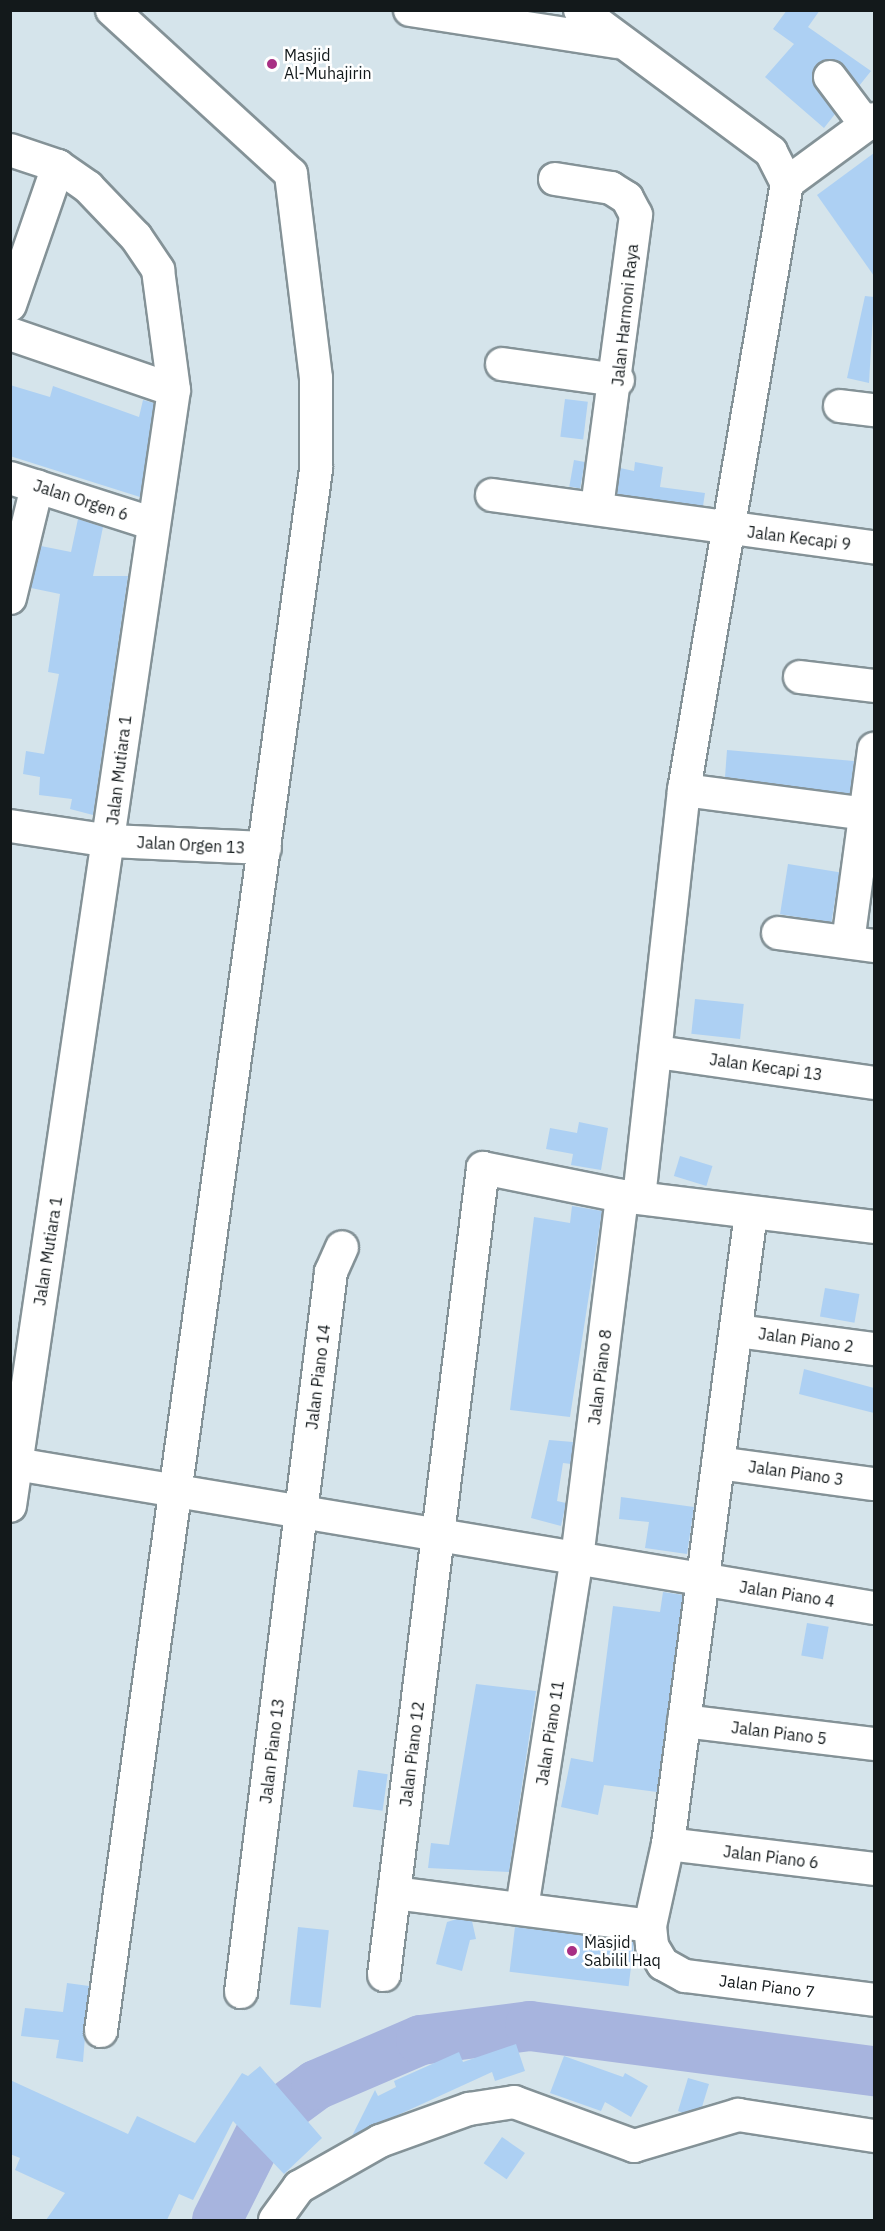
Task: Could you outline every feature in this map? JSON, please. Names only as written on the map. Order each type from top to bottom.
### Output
[{"type":"street","points":[[101,2031],[316,470],[316,378],[300,218],[291,174],[112,10]]},
{"type":"street","points":[[410,10],[495,16],[622,43]]},
{"type":"street","points":[[580,10],[771,152],[787,183],[870,122],[830,77]]},
{"type":"street","name":"Jalan Mutiara 1","points":[[10,150],[58,166],[88,187],[136,237],[158,270],[174,390],[151,523],[110,841],[13,1463],[10,1506]]},
{"type":"street","points":[[10,305],[58,166]]},
{"type":"street","name":"Jalan Harmoni Raya","points":[[555,178],[611,188],[627,198],[636,215],[618,380],[597,508]]},
{"type":"street","name":"Jalan Piano 8","points":[[578,1558],[631,1196],[657,1052],[684,790],[724,528],[787,183]]},
{"type":"street","points":[[10,334],[174,390]]},
{"type":"street","points":[[501,364],[618,380]]},
{"type":"street","points":[[840,406],[874,410]]},
{"type":"street","points":[[10,598],[24,482]]},
{"type":"street","name":"Jalan Orgen 6","points":[[24,482],[151,523]]},
{"type":"street","name":"Jalan Kecapi 9","points":[[492,495],[874,547]]},
{"type":"street","points":[[800,677],[874,686]]},
{"type":"street","points":[[778,933],[861,944],[874,749]]},
{"type":"street","points":[[684,790],[870,815]]},
{"type":"street","name":"Jalan Orgen 13","points":[[10,826],[110,841],[265,848]]},
{"type":"street","name":"Jalan Kecapi 13","points":[[657,1052],[874,1083]]},
{"type":"street","name":"Jalan Piano 12","points":[[384,1975],[483,1168],[631,1196]]},
{"type":"street","points":[[631,1196],[874,1227]]},
{"type":"street","points":[[394,1893],[650,1926],[668,1844],[699,1581],[737,1331],[751,1213]]},
{"type":"street","name":"Jalan Piano 14","points":[[288,1509],[331,1272],[342,1247]]},
{"type":"street","name":"Jalan Piano 2","points":[[737,1331],[874,1349]]},
{"type":"street","name":"Jalan Piano 4","points":[[13,1463],[440,1532],[699,1581],[874,1608]]},
{"type":"street","name":"Jalan Piano 3","points":[[718,1463],[874,1484]]},
{"type":"street","name":"Jalan Piano 13","points":[[241,1992],[288,1509]]},
{"type":"street","name":"Jalan Piano 11","points":[[522,1908],[578,1558]]},
{"type":"street","name":"Jalan Piano 5","points":[[684,1721],[874,1744]]},
{"type":"street","name":"Jalan Piano 6","points":[[668,1844],[874,1869]]},
{"type":"street","name":"Jalan Piano 7","points":[[650,1926],[652,1946],[663,1964],[685,1976],[874,2000]]},
{"type":"street","points":[[275,2220],[299,2187],[380,2141],[469,2109],[514,2102],[634,2146],[738,2115],[874,2136]]},
{"type":"building","points":[[787,10],[820,10],[808,27],[871,71],[859,86],[838,61],[819,63],[812,80],[835,114],[824,128],[765,77],[794,44],[773,29]]},
{"type":"building","points":[[874,153],[874,276],[817,195]]},
{"type":"building","points":[[865,296],[874,297],[869,383],[847,378]]},
{"type":"building","points":[[10,385],[50,397],[53,386],[139,417],[143,400],[154,403],[140,497],[10,456]]},
{"type":"building","points":[[565,399],[588,402],[583,440],[560,437]]},
{"type":"building","points":[[574,460],[585,462],[580,488],[569,487]]},
{"type":"building","points":[[635,462],[663,467],[660,487],[705,493],[703,506],[617,494],[620,468],[634,471]]},
{"type":"building","points":[[78,519],[103,527],[93,576],[128,576],[93,815],[70,809],[72,799],[39,795],[40,777],[23,774],[26,751],[44,754],[59,674],[48,672],[60,594],[31,588],[41,546],[71,552]]},
{"type":"building","points":[[727,750],[854,761],[850,794],[725,777]]},
{"type":"building","points":[[788,864],[839,872],[831,923],[780,914]]},
{"type":"building","points":[[695,999],[744,1004],[740,1039],[691,1034]]},
{"type":"building","points":[[579,1122],[608,1128],[601,1170],[571,1165],[573,1154],[546,1149],[550,1128],[577,1133]]},
{"type":"building","points":[[680,1156],[713,1166],[706,1186],[674,1176]]},
{"type":"building","points":[[572,1206],[602,1211],[570,1417],[510,1410],[534,1217],[570,1223]]},
{"type":"building","points":[[825,1288],[859,1294],[854,1323],[820,1317]]},
{"type":"building","points":[[804,1369],[874,1388],[874,1413],[799,1394]]},
{"type":"building","points":[[549,1440],[573,1442],[571,1464],[563,1463],[557,1501],[566,1503],[561,1526],[531,1518]]},
{"type":"building","points":[[621,1497],[694,1507],[687,1554],[645,1548],[649,1522],[619,1519]]},
{"type":"building","points":[[663,1592],[683,1595],[657,1792],[604,1785],[598,1815],[561,1807],[571,1758],[593,1762],[613,1606],[660,1612]]},
{"type":"building","points":[[807,1623],[829,1627],[823,1659],[801,1655]]},
{"type":"building","points":[[476,1684],[536,1691],[509,1872],[428,1868],[431,1843],[449,1845]]},
{"type":"building","points":[[358,1770],[388,1774],[383,1811],[353,1807]]},
{"type":"building","points":[[457,1919],[472,1921],[476,1939],[470,1940],[462,1971],[436,1964],[447,1922]]},
{"type":"building","points":[[298,1927],[329,1930],[321,2008],[290,2005]]},
{"type":"building","name":"Masjid Sabilil Haq","points":[[515,1927],[634,1942],[629,1986],[510,1972]]},
{"type":"building","points":[[67,1983],[89,1986],[83,2062],[56,2058],[59,2040],[21,2036],[25,2008],[63,2012]]},
{"type":"building","points":[[516,2044],[525,2071],[495,2081],[492,2072],[352,2136],[375,2090],[378,2096],[396,2087],[394,2081],[459,2052],[463,2062]]},
{"type":"building","points":[[564,2056],[623,2077],[625,2073],[648,2086],[631,2117],[605,2102],[601,2111],[550,2093]]},
{"type":"building","points":[[260,2066],[322,2138],[284,2174],[233,2121],[193,2200],[179,2194],[167,2220],[46,2220],[65,2193],[15,2170],[20,2158],[10,2154],[10,2080],[128,2134],[137,2116],[195,2143],[242,2073],[248,2076]]},
{"type":"building","points":[[688,2078],[709,2084],[702,2107],[683,2113],[678,2111]]},
{"type":"building","points":[[502,2137],[525,2153],[507,2179],[484,2163]]},
{"type":"waterway","points":[[217,2220],[266,2122],[316,2085],[421,2040],[530,2026],[874,2071]]},
{"type":"place","name":"Masjid Al-Muhajirin","points":[[272,64]]},
{"type":"place","name":"Masjid Sabilil Haq","points":[[572,1951]]}]
